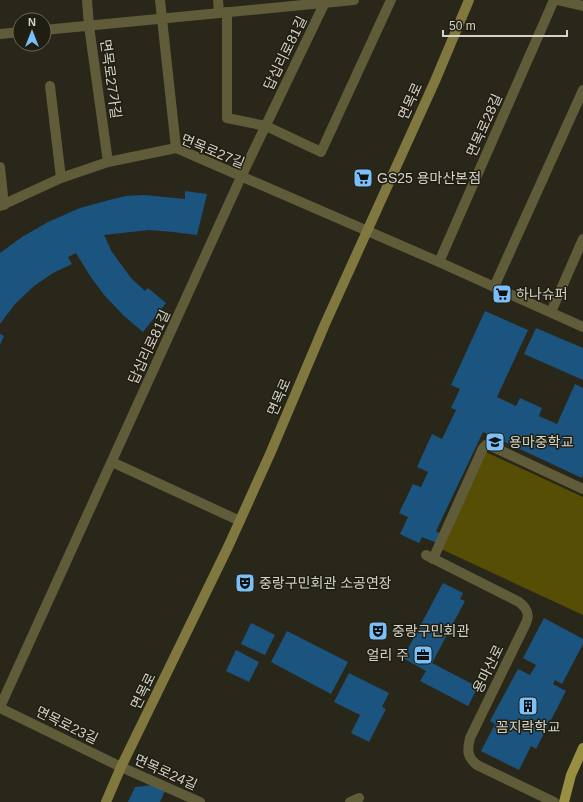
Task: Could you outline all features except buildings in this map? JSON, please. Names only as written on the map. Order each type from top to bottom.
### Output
[{"type":"main road","points":[[564,802],[571,775],[583,748]]},
{"type":"street","name":"면목로27가길","points":[[87,0],[89,26],[108,162]]},
{"type":"street","points":[[160,0],[176,148]]},
{"type":"street","points":[[218,0],[223,13],[228,118],[266,126],[321,152],[390,0]]},
{"type":"street","points":[[52,29],[223,13],[325,1],[354,0]]},
{"type":"street","name":"면목로","points":[[106,802],[121,767],[240,521],[325,324],[470,0]]},
{"type":"street","name":"면목로28길","points":[[439,262],[554,0]]},
{"type":"street","points":[[557,0],[583,6]]},
{"type":"street","name":"답십리로81길","points":[[0,708],[241,177],[325,1]]},
{"type":"street","points":[[0,34],[12,33]]},
{"type":"street","points":[[50,86],[61,178]]},
{"type":"street","points":[[494,287],[583,90]]},
{"type":"street","name":"면목로27길","points":[[2,205],[61,178],[108,162],[176,148],[367,232]]},
{"type":"street","points":[[0,167],[2,205]]},
{"type":"street","points":[[367,232],[439,262],[583,327]]},
{"type":"street","points":[[551,312],[583,239]]},
{"type":"street","name":"용마산로","points":[[554,802],[477,766],[472,762],[468,752],[470,738],[526,623],[528,614],[526,609],[519,602],[430,557],[483,448],[486,445],[583,489]]},
{"type":"street","points":[[112,462],[240,521]]},
{"type":"street","name":"면목로23길","points":[[0,708],[121,767]]},
{"type":"street","name":"면목로24길","points":[[121,767],[200,802]]},
{"type":"shaded area","points":[[486,452],[583,497],[583,615],[441,549]]},
{"type":"place","name":"GS25 용마산본점","points":[[363,178]]},
{"type":"place","name":"하나슈퍼","points":[[502,294]]},
{"type":"place","name":"용마중학교","points":[[495,442]]},
{"type":"place","name":"중랑구민회관 소공연장","points":[[245,583]]},
{"type":"place","name":"중랑구민회관","points":[[378,631]]},
{"type":"place","name":"얼리 주","points":[[423,655]]},
{"type":"place","name":"꼼지락학교","points":[[528,706]]}]
